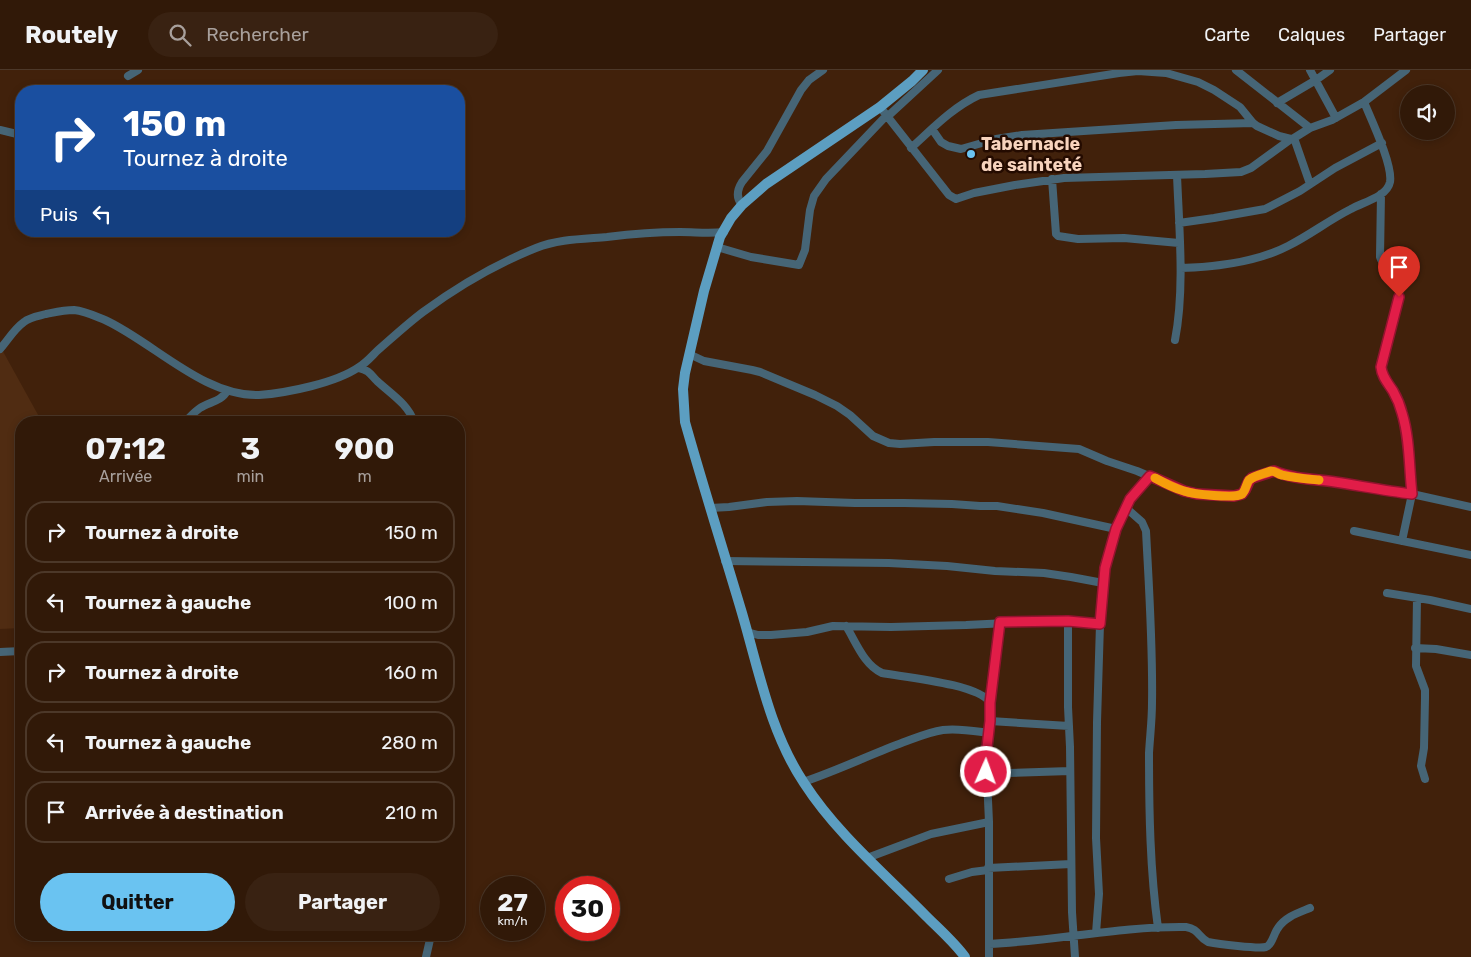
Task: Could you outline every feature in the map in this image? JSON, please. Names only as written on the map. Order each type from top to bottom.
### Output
[{"type":"main road","points":[[923,70],[884,113],[766,184],[742,205],[731,218],[720,237],[704,291],[683,389],[685,422],[772,716],[786,753],[803,782],[828,816],[965,957]]},
{"type":"street","points":[[128,76],[138,70]]},
{"type":"street","points":[[742,205],[738,196],[739,186],[767,150],[809,80],[823,70]]},
{"type":"street","points":[[717,247],[751,257],[799,265],[805,250],[810,210],[814,196],[826,179],[884,113],[938,70]]},
{"type":"street","points":[[1236,70],[1310,128]]},
{"type":"street","points":[[1310,70],[1336,118]]},
{"type":"street","points":[[1277,103],[1330,70]]},
{"type":"street","points":[[884,113],[949,195],[956,199],[982,191],[1052,180],[1241,172],[1251,168],[1292,138],[1310,128],[1336,118],[1364,102],[1406,70]]},
{"type":"street","points":[[911,148],[953,111],[978,95],[1138,71],[1166,73],[1198,82],[1225,97],[1240,108],[1253,123],[1267,132],[1292,138]]},
{"type":"street","points":[[1181,268],[1230,264],[1276,251],[1386,190],[1390,182],[1390,172],[1382,143],[1364,102]]},
{"type":"street","points":[[932,129],[941,142],[961,149],[996,139],[1032,134],[1176,125],[1253,123]]},
{"type":"street","points":[[0,130],[15,134]]},
{"type":"street","points":[[1292,138],[1310,184]]},
{"type":"street","points":[[1179,223],[1265,209],[1382,143]]},
{"type":"street","points":[[1175,340],[1181,268],[1178,175]]},
{"type":"street","points":[[1052,180],[1056,234],[1058,236],[1078,239],[1124,238],[1179,243]]},
{"type":"street","points":[[1381,194],[1380,257],[1382,263],[1399,284],[1400,289],[1382,361],[1382,372],[1397,398],[1407,437],[1412,494],[1402,541]]},
{"type":"street","points":[[0,349],[16,328],[35,316],[60,310],[83,312],[128,331],[184,369],[227,391],[258,395],[314,385],[342,377],[359,368],[422,313],[449,294],[489,271],[537,248],[554,243],[626,235],[681,232],[709,234],[724,232]]},
{"type":"street","points":[[689,354],[704,361],[752,370],[815,395],[843,410],[873,436],[888,443],[988,442],[1079,449],[1184,491],[1216,495],[1238,496],[1245,490],[1246,484],[1252,478],[1274,471],[1282,475],[1412,494],[1471,507]]},
{"type":"street","points":[[369,359],[371,373],[407,409],[411,416]]},
{"type":"street","points":[[359,368],[371,373]]},
{"type":"street","points":[[191,416],[200,408],[221,398],[227,391]]},
{"type":"street","points":[[1096,933],[1099,899],[1096,818],[1100,624],[1103,583],[1105,568],[1116,529],[1125,507],[1150,476]]},
{"type":"street","points":[[710,508],[797,501],[904,502],[996,506],[1043,513],[1116,529]]},
{"type":"street","points":[[1125,507],[1142,522],[1146,532],[1152,619],[1150,839],[1158,928]]},
{"type":"street","points":[[1354,531],[1471,555]]},
{"type":"street","points":[[725,561],[764,563],[889,563],[947,566],[995,571],[1044,573],[1103,583]]},
{"type":"street","points":[[1387,593],[1471,609]]},
{"type":"street","points":[[1417,598],[1415,648],[1417,671],[1426,698],[1424,748],[1421,766],[1425,779]]},
{"type":"street","points":[[747,632],[758,635],[771,635],[812,631],[833,626],[966,625],[1000,622],[1068,621],[1100,624]]},
{"type":"street","points":[[1068,621],[1072,912],[1075,957]]},
{"type":"street","points":[[989,957],[989,822],[986,756],[990,703],[1000,622]]},
{"type":"street","points":[[846,626],[858,648],[876,670],[882,674],[924,678],[952,685],[982,696],[990,703]]},
{"type":"street","points":[[1415,648],[1471,654]]},
{"type":"street","points":[[0,652],[15,651]]},
{"type":"street","points":[[990,721],[1069,726]]},
{"type":"street","points":[[803,782],[880,751],[943,730],[989,733]]},
{"type":"street","points":[[986,772],[1070,771]]},
{"type":"street","points":[[867,858],[931,834],[989,822]]},
{"type":"street","points":[[949,879],[972,872],[988,870],[988,868],[1072,864]]},
{"type":"street","points":[[989,944],[1158,928],[1190,928],[1197,931],[1208,942],[1263,947],[1270,944],[1282,922],[1294,914],[1310,908]]},
{"type":"street","points":[[426,957],[430,941]]},
{"type":"street","points":[[1263,947],[1264,957]]},
{"type":"shaded area","points":[[0,346],[39,416],[15,416],[15,628],[0,629]]},
{"type":"slow traffic","points":[[1155,478],[1165,484],[1197,494],[1234,496],[1242,494],[1246,484],[1252,478],[1271,471],[1282,475],[1319,480]]},
{"type":"place","name":"Tabernacle de sainteté","points":[[971,154]]},
{"type":"route","points":[[986,772],[990,703],[1000,622],[1068,621],[1100,624],[1105,568],[1116,529],[1130,499],[1150,476],[1165,484],[1197,494],[1238,496],[1242,494],[1246,484],[1252,478],[1274,471],[1282,475],[1412,494],[1408,444],[1403,416],[1397,398],[1386,381],[1381,367],[1399,297]]}]
